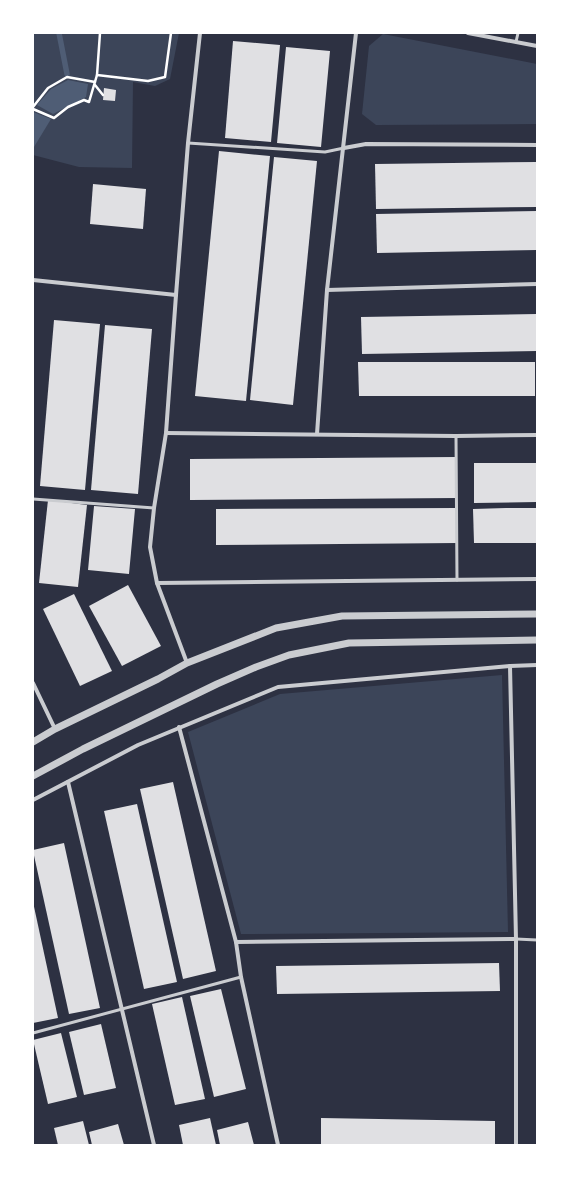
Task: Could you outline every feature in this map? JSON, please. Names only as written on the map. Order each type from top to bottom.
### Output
[{"type":"street","points":[[187,663],[157,583],[150,547],[154,508],[166,433],[188,143],[200,33]]},
{"type":"street","points":[[317,434],[327,290],[356,33]]},
{"type":"street","points":[[468,33],[537,46]]},
{"type":"street","points":[[344,148],[366,144],[537,144]]},
{"type":"street","points":[[33,280],[176,294]]},
{"type":"street","points":[[327,290],[537,284]]},
{"type":"street","points":[[166,433],[456,436],[537,435]]},
{"type":"street","points":[[157,583],[537,579]]},
{"type":"street","points":[[33,742],[55,729],[158,679],[187,663],[276,628],[342,616],[537,614]]},
{"type":"street","points":[[33,776],[83,749],[210,687],[256,667],[289,655],[349,643],[537,640]]},
{"type":"street","points":[[33,800],[138,745],[278,687],[510,666],[537,665]]},
{"type":"street","points":[[510,666],[516,940],[516,1145]]},
{"type":"street","points":[[33,683],[55,729]]},
{"type":"street","points":[[180,727],[236,942],[241,977],[278,1145]]},
{"type":"street","points":[[68,782],[154,1145]]},
{"type":"street","points":[[236,942],[516,940]]},
{"type":"lane","points":[[516,42],[518,33]]},
{"type":"lane","points":[[188,143],[326,152],[344,148]]},
{"type":"lane","points":[[456,436],[457,580]]},
{"type":"lane","points":[[33,499],[154,508]]},
{"type":"lane","points":[[516,940],[537,940]]},
{"type":"lane","points":[[33,1033],[241,977]]},
{"type":"path","points":[[100,33],[97,75],[95,83],[89,102],[84,100],[68,107],[54,118],[33,108],[48,88],[67,77],[95,83],[104,95]]},
{"type":"path","points":[[97,75],[148,81],[165,77],[171,33]]},
{"type":"shaded area","points":[[33,33],[179,33],[170,79],[155,86],[133,82],[132,168],[79,167],[33,155]]},
{"type":"shaded area","points":[[383,34],[537,64],[537,124],[376,125],[362,114],[369,46]]},
{"type":"shaded area","points":[[68,80],[88,84],[86,97],[53,114],[37,105],[51,89]]},
{"type":"shaded area","points":[[33,112],[51,119],[34,147],[33,147]]},
{"type":"shaded area","points":[[502,675],[508,932],[241,934],[188,732],[280,694]]},
{"type":"building","points":[[233,41],[280,45],[271,142],[225,138]]},
{"type":"building","points":[[286,47],[330,51],[321,147],[277,143]]},
{"type":"building","points":[[104,88],[116,90],[115,101],[103,100]]},
{"type":"building","points":[[219,151],[270,156],[246,401],[195,396]]},
{"type":"building","points":[[274,157],[317,161],[293,405],[250,400]]},
{"type":"building","points":[[537,162],[537,207],[376,209],[375,164]]},
{"type":"building","points":[[93,184],[146,189],[143,229],[90,224]]},
{"type":"building","points":[[537,211],[537,250],[377,253],[376,214]]},
{"type":"building","points":[[537,314],[537,351],[362,354],[361,317]]},
{"type":"building","points":[[54,320],[100,324],[85,490],[40,486]]},
{"type":"building","points":[[105,325],[152,329],[138,494],[91,490]]},
{"type":"building","points":[[358,362],[535,362],[535,396],[359,396]]},
{"type":"building","points":[[456,457],[457,498],[190,500],[190,459]]},
{"type":"building","points":[[474,463],[537,463],[537,502],[474,503]]},
{"type":"building","points":[[48,500],[87,505],[78,587],[39,583]]},
{"type":"building","points":[[94,506],[135,509],[129,574],[88,570]]},
{"type":"building","points":[[457,508],[457,543],[216,545],[216,509]]},
{"type":"building","points":[[537,508],[537,543],[474,543],[473,509]]},
{"type":"building","points":[[128,585],[161,646],[122,666],[89,606]]},
{"type":"building","points":[[74,594],[112,671],[80,686],[43,609]]},
{"type":"building","points":[[173,782],[216,971],[183,979],[140,789]]},
{"type":"building","points":[[137,804],[177,982],[144,989],[104,811]]},
{"type":"building","points":[[64,843],[100,1008],[69,1014],[33,851]]},
{"type":"building","points":[[33,902],[58,1018],[33,1023]]},
{"type":"building","points":[[499,963],[500,991],[277,994],[276,966]]},
{"type":"building","points":[[221,989],[246,1089],[214,1097],[190,996]]},
{"type":"building","points":[[182,997],[205,1099],[175,1105],[152,1004]]},
{"type":"building","points":[[101,1024],[116,1088],[84,1095],[69,1032]]},
{"type":"building","points":[[61,1033],[77,1097],[48,1104],[33,1040]]},
{"type":"building","points":[[210,1118],[216,1145],[183,1145],[179,1125]]},
{"type":"building","points":[[321,1118],[495,1121],[495,1145],[321,1145]]},
{"type":"building","points":[[83,1121],[89,1145],[58,1145],[54,1128]]},
{"type":"building","points":[[248,1122],[254,1145],[220,1145],[217,1130]]},
{"type":"building","points":[[118,1124],[124,1145],[92,1145],[89,1132]]},
{"type":"waterway","points":[[59,33],[67,74]]}]
